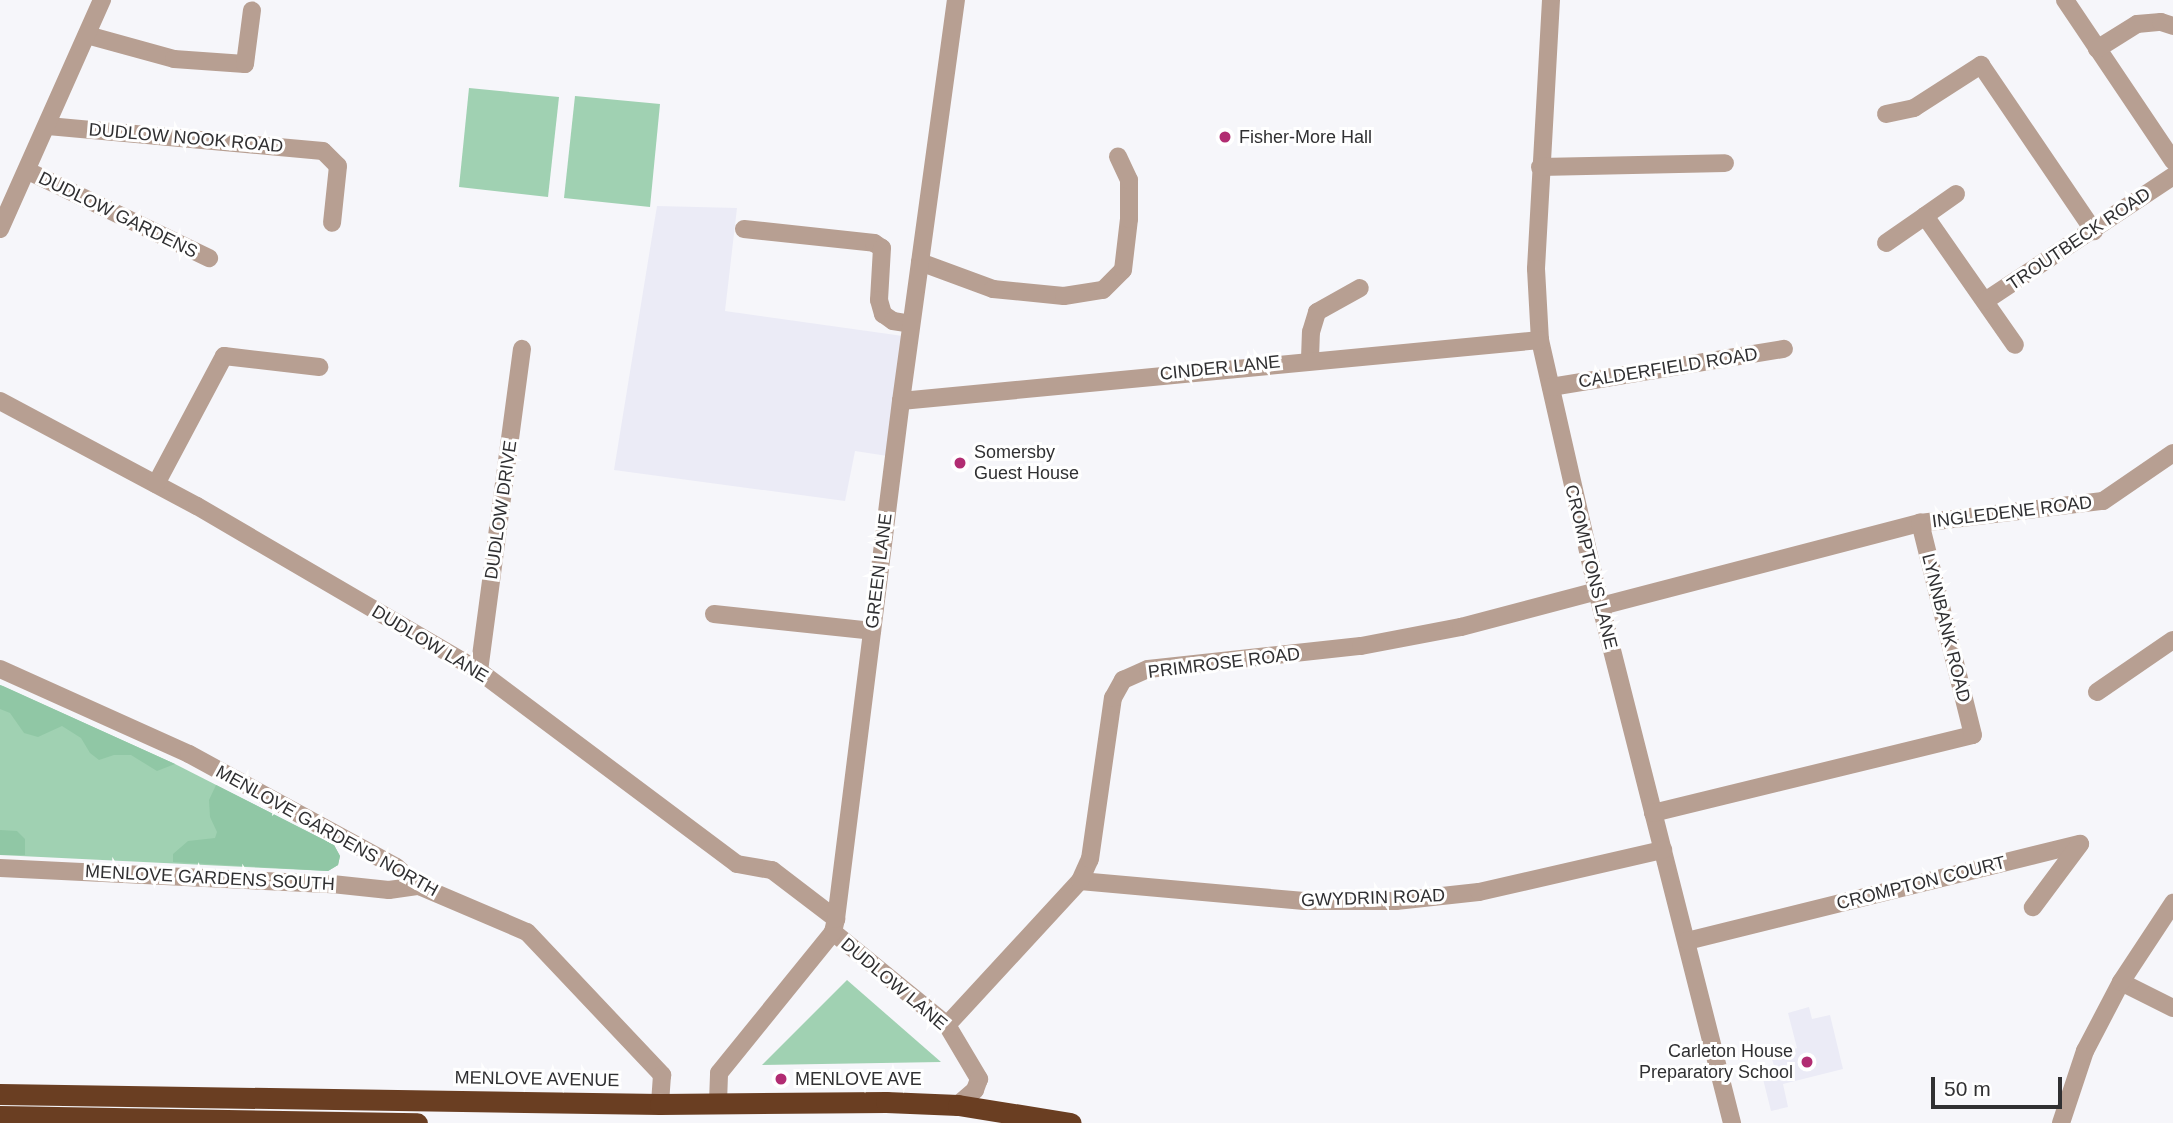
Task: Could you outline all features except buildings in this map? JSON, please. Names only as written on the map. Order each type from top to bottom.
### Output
[{"type":"highway","name":"MENLOVE AVENUE","points":[[0,1094],[718,1103],[760,1113],[958,1105],[1071,1123]]},
{"type":"highway","points":[[644,1123],[660,1104]]},
{"type":"highway","points":[[0,1116],[417,1123]]},
{"type":"street","points":[[0,229],[102,0]]},
{"type":"street","name":"GREEN LANE","points":[[835,925],[911,324],[956,0]]},
{"type":"street","name":"CROMPTONS LANE","points":[[1551,0],[1536,269],[1540,340],[1599,599],[1732,1123]]},
{"type":"street","points":[[2065,0],[2173,161]]},
{"type":"street","points":[[86,35],[174,59],[245,64],[252,10]]},
{"type":"street","points":[[2097,49],[2137,24],[2161,22],[2173,26]]},
{"type":"street","points":[[1886,114],[1914,108],[1981,65],[2094,231]]},
{"type":"street","name":"DUDLOW NOOK ROAD","points":[[48,126],[323,151],[338,166],[332,223]]},
{"type":"street","points":[[920,262],[993,289],[1064,296],[1103,290],[1123,270],[1129,219],[1129,180],[1118,156]]},
{"type":"street","points":[[1540,167],[1725,163]]},
{"type":"street","name":"DUDLOW GARDENS","points":[[28,171],[209,258]]},
{"type":"street","name":"TROUTBECK ROAD","points":[[1985,302],[2173,176]]},
{"type":"street","points":[[1885,243],[1956,194]]},
{"type":"street","points":[[1925,216],[2015,345]]},
{"type":"street","points":[[744,229],[874,243],[882,248],[879,300],[883,314],[893,321],[911,324]]},
{"type":"street","points":[[1310,359],[1311,332],[1317,312],[1360,288]]},
{"type":"street","name":"CINDER LANE","points":[[901,401],[1310,359],[1540,340]]},
{"type":"street","name":"DUDLOW DRIVE","points":[[479,671],[522,349]]},
{"type":"street","name":"CALDERFIELD ROAD","points":[[1551,387],[1784,349]]},
{"type":"street","points":[[156,484],[224,356],[319,367]]},
{"type":"street","name":"DUDLOW LANE","points":[[0,401],[156,484],[479,671],[737,864],[772,870],[947,1025],[979,1079],[975,1090],[958,1105]]},
{"type":"street","name":"INGLEDENE ROAD","points":[[1920,523],[2103,501],[2173,453]]},
{"type":"street","points":[[1599,599],[1920,523]]},
{"type":"street","name":"LYNNBANK ROAD","points":[[1653,813],[1973,735],[1920,523]]},
{"type":"street","name":"PRIMROSE ROAD","points":[[947,1025],[1080,881],[1090,859],[1113,698],[1123,680],[1148,669],[1361,646],[1599,599]]},
{"type":"street","points":[[714,614],[872,631]]},
{"type":"street","points":[[2097,692],[2173,640]]},
{"type":"street","name":"MENLOVE GARDENS NORTH","points":[[0,669],[189,754],[396,867],[419,886],[527,932],[662,1075],[660,1104]]},
{"type":"street","name":"CROMPTON COURT","points":[[1687,941],[2080,844],[2033,907]]},
{"type":"street","name":"GWYDRIN ROAD","points":[[1080,881],[1304,901],[1396,901],[1479,892],[1663,850]]},
{"type":"street","name":"MENLOVE GARDENS SOUTH","points":[[0,868],[388,890],[419,886]]},
{"type":"street","points":[[2061,1123],[2085,1051],[2121,982],[2173,903]]},
{"type":"street","points":[[718,1103],[719,1073],[835,925]]},
{"type":"street","points":[[2121,982],[2173,1008]]},
{"type":"shaded area","points":[[657,206],[737,208],[725,311],[910,337],[894,457],[855,451],[845,501],[614,470]]},
{"type":"shaded area","name":"Carleton House Preparatory School","points":[[1809,1007],[1812,1019],[1830,1015],[1843,1069],[1783,1084],[1788,1107],[1771,1111],[1763,1079],[1777,1075],[1771,1056],[1797,1048],[1788,1013]]},
{"type":"green space","points":[[469,88],[559,97],[548,197],[459,187]]},
{"type":"green space","points":[[575,96],[660,104],[650,207],[564,198]]},
{"type":"green space","points":[[0,685],[175,764],[334,845],[340,856],[338,865],[328,871],[0,855]]},
{"type":"green space","points":[[0,685],[175,764],[157,771],[131,755],[114,755],[99,760],[90,753],[81,738],[62,726],[38,737],[24,733],[10,713],[0,709]]},
{"type":"green space","points":[[216,785],[334,845],[340,856],[338,865],[328,871],[173,862],[173,854],[188,841],[215,838],[217,832],[210,817],[209,800]]},
{"type":"green space","points":[[0,830],[17,831],[25,839],[25,855],[0,855]]},
{"type":"green space","points":[[847,980],[941,1062],[762,1065]]},
{"type":"place","name":"Fisher-More Hall","points":[[1225,137]]},
{"type":"place","name":"Somersby Guest House","points":[[960,463]]},
{"type":"place","name":"Carleton House Preparatory School","points":[[1807,1062]]},
{"type":"place","name":"MENLOVE AVE","points":[[781,1079]]}]
